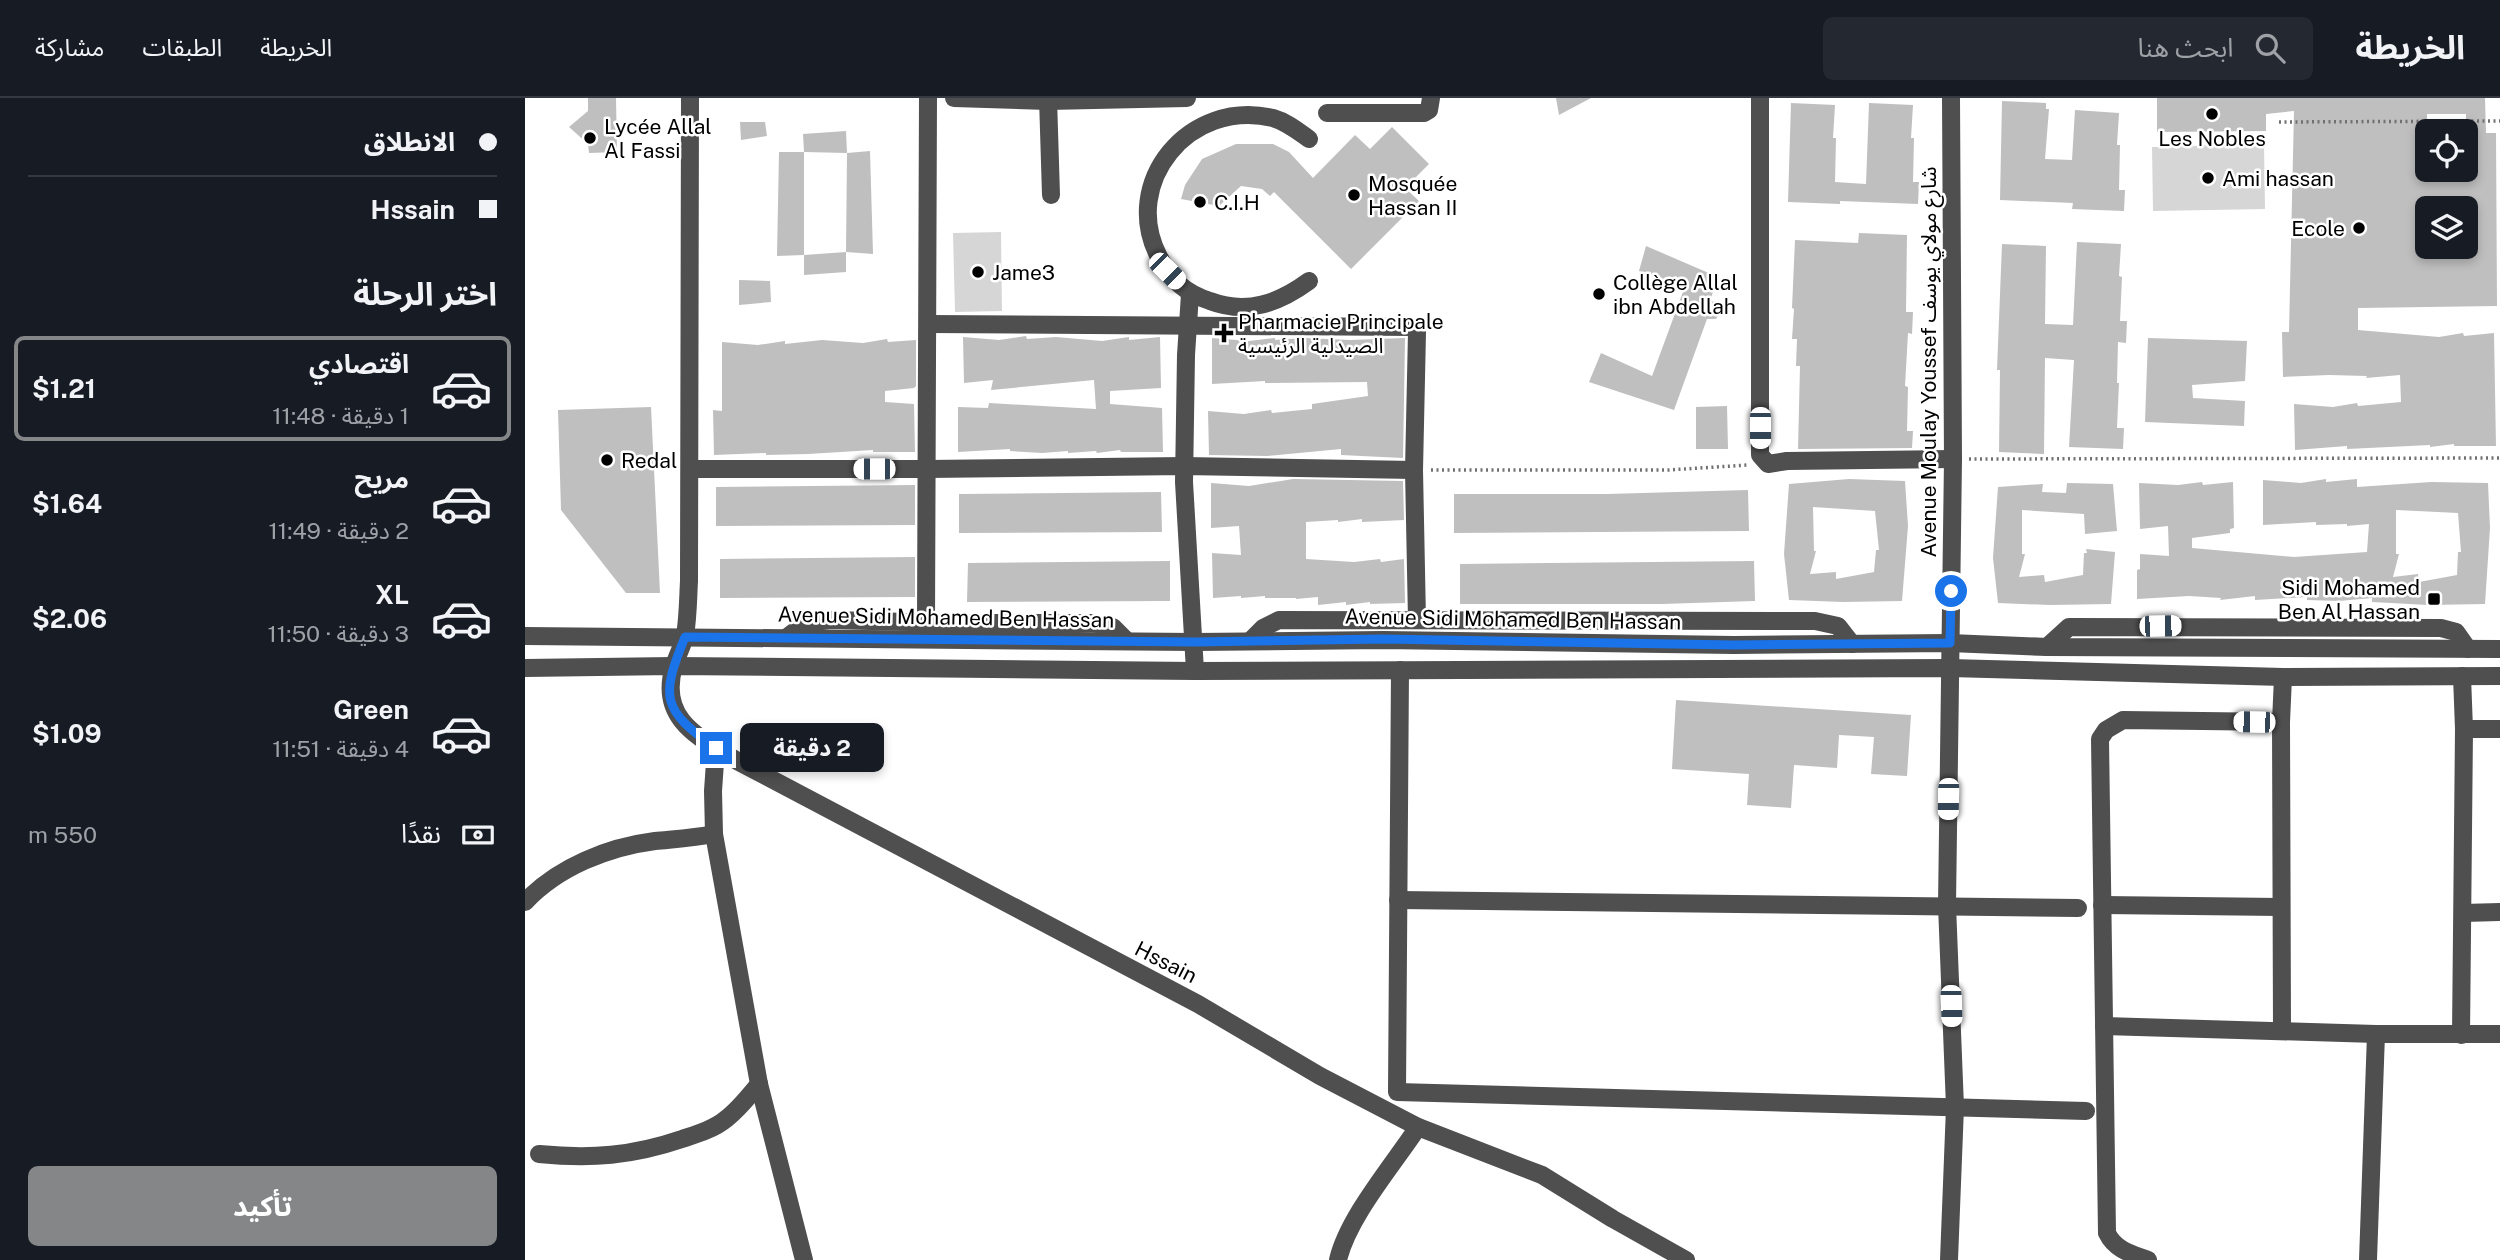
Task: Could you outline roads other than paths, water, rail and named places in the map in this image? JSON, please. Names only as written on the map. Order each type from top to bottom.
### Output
[{"type":"street","name":"Hssain","points":[[691,98],[689,581],[685,637],[673,666],[670,698],[678,719],[716,748],[771,779],[1198,1004],[1320,1076],[1418,1127],[1542,1175],[1686,1260]]},
{"type":"street","points":[[926,622],[928,98]]},
{"type":"street","points":[[954,98],[1187,98],[1187,131]]},
{"type":"street","points":[[1327,113],[1424,113],[1429,110],[1431,98]]},
{"type":"street","points":[[1760,98],[1760,455],[1768,464],[1787,461],[1953,459]]},
{"type":"street","name":"Avenue Moulay Youssef شارع مولاي يوسف","points":[[1949,1260],[1955,1107],[1947,905],[1953,459],[1951,98]]},
{"type":"street","points":[[1048,99],[1051,195]]},
{"type":"street","points":[[1309,139],[1292,126],[1272,117],[1250,114],[1217,118],[1187,131],[1168,152],[1152,178],[1146,211],[1153,244],[1167,271],[1190,294],[1222,306],[1245,308],[1269,304],[1290,295],[1310,281]]},
{"type":"street","points":[[1190,294],[1184,466],[1195,671]]},
{"type":"street","points":[[928,324],[1413,327],[1417,332],[1414,470],[1417,620]]},
{"type":"street","points":[[690,469],[1184,466],[1414,470]]},
{"type":"street","points":[[786,638],[806,623],[830,620],[1092,623],[1113,627],[1126,641]]},
{"type":"street","points":[[1251,640],[1263,628],[1279,620],[1815,621],[1838,626],[1852,644]]},
{"type":"street","name":"Avenue Sidi Mohamed Ben Hassan","points":[[525,636],[1195,642],[1383,639],[1734,645],[1950,643],[2047,647],[2500,649]]},
{"type":"street","points":[[525,668],[673,666],[1195,671],[1950,668],[2283,677],[2500,676]]},
{"type":"street","points":[[1400,670],[1397,1093],[2086,1111]]},
{"type":"street","points":[[2461,1035],[2464,729],[2462,676]]},
{"type":"street","points":[[2282,1029],[2283,677]]},
{"type":"street","points":[[2148,1260],[2119,1248],[2107,1233],[2101,739],[2106,730],[2123,720],[2281,722]]},
{"type":"street","points":[[2464,729],[2500,729]]},
{"type":"street","points":[[716,748],[714,834],[759,1084],[804,1260]]},
{"type":"street","points":[[525,902],[564,871],[601,855],[628,846],[714,834]]},
{"type":"street","points":[[1398,900],[2078,908]]},
{"type":"street","points":[[2102,905],[2281,907]]},
{"type":"street","points":[[2463,913],[2500,912]]},
{"type":"street","points":[[2103,1026],[2282,1029],[2376,1034],[2500,1034]]},
{"type":"street","points":[[2368,1260],[2376,1034]]},
{"type":"street","points":[[539,1154],[591,1157],[635,1153],[661,1146],[725,1121],[759,1084]]},
{"type":"street","points":[[1338,1260],[1351,1229],[1418,1127]]},
{"type":"place","name":"Les Nobles","points":[[2212,114]]},
{"type":"place","name":"Lycée Allal Al Fassi","points":[[590,138]]},
{"type":"place","name":"Ami hassan","points":[[2208,178]]},
{"type":"place","name":"Mosquée Hassan II","points":[[1354,195]]},
{"type":"place","name":"C.I.H","points":[[1200,202]]},
{"type":"place","name":"Ecole","points":[[2359,228]]},
{"type":"place","name":"Jame3","points":[[978,272]]},
{"type":"place","name":"Collège Allal ibn Abdellah","points":[[1599,294]]},
{"type":"place","name":"Pharmacie Principale الصيدلية الرئيسية","points":[[1224,333]]},
{"type":"place","name":"Redal","points":[[607,460]]},
{"type":"place","name":"Sidi Mohamed Ben Al Hassan","points":[[2434,599]]}]
